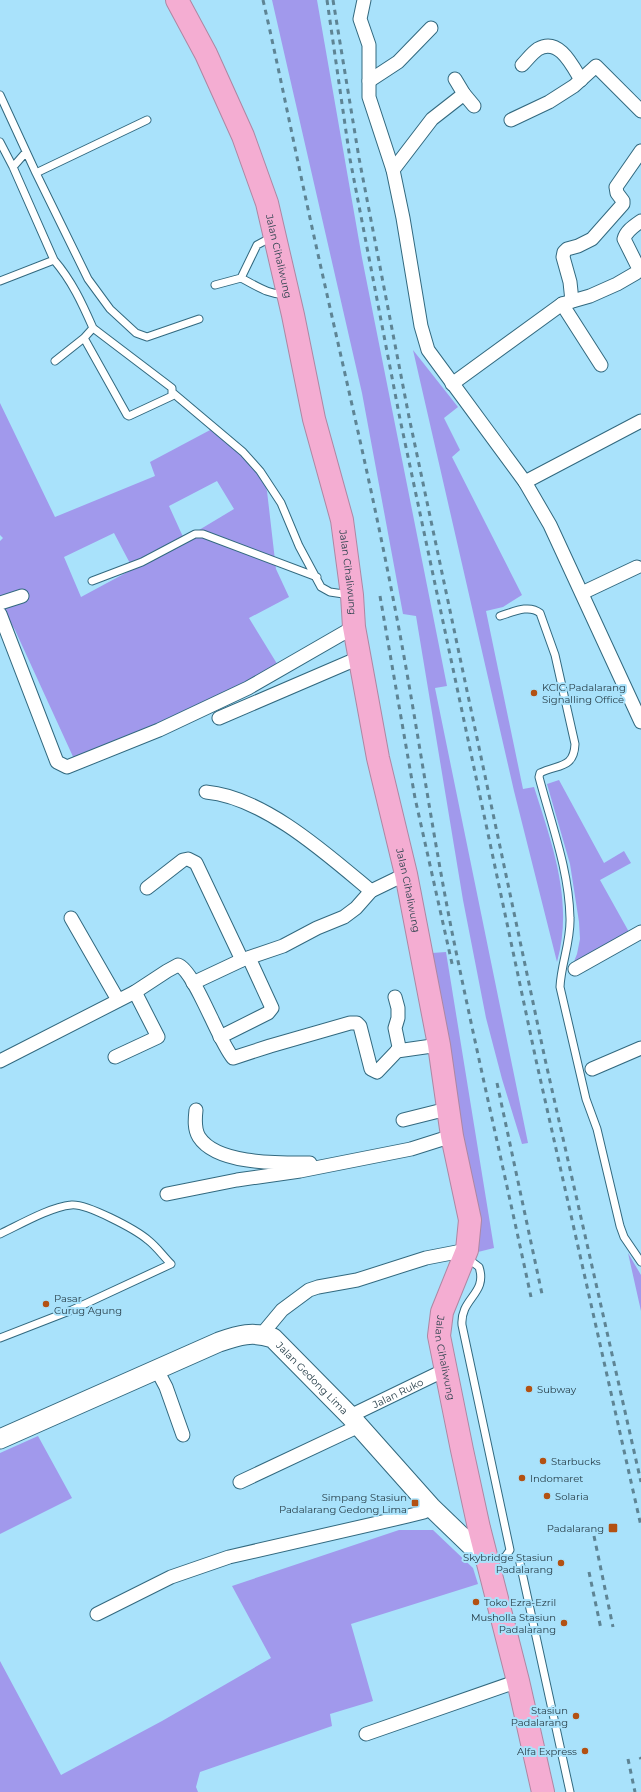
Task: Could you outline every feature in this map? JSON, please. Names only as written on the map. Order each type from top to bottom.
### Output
[{"type":"highway","name":"Jalan Cihaliwung","points":[[176,0],[206,54],[243,136],[267,203],[314,419],[342,520],[352,595],[354,627],[361,657],[378,758],[406,874],[438,1045],[447,1109],[470,1220],[466,1254],[442,1312],[439,1336],[463,1458],[518,1681],[543,1792]]},
{"type":"street","points":[[364,0],[360,19],[369,45],[369,97],[393,170],[403,218],[421,326],[428,350],[525,482],[550,525],[641,722]]},
{"type":"street","points":[[369,81],[398,62],[431,28]]},
{"type":"street","points":[[522,65],[537,50],[546,46],[553,46],[568,59],[580,80]]},
{"type":"street","points":[[511,120],[549,102],[580,80],[596,66],[641,111]]},
{"type":"street","points":[[455,79],[464,94],[474,106]]},
{"type":"street","points":[[393,170],[432,119],[464,94]]},
{"type":"street","points":[[601,365],[567,302],[570,282],[563,257],[564,252],[567,249],[592,240],[623,204],[623,201],[617,193],[616,187],[641,151]]},
{"type":"street","points":[[452,384],[567,302],[590,296],[636,273],[639,269],[637,263],[624,239],[629,230],[641,221]]},
{"type":"street","points":[[525,482],[641,421]]},
{"type":"street","points":[[582,593],[637,567]]},
{"type":"street","points":[[0,603],[22,596]]},
{"type":"street","points":[[0,614],[58,762],[67,767],[159,730],[248,688],[354,627]]},
{"type":"street","points":[[218,718],[361,657]]},
{"type":"street","points":[[206,792],[222,794],[243,801],[279,821],[332,857],[371,891]]},
{"type":"street","points":[[147,888],[185,860],[196,863],[272,1008],[268,1013],[220,1037]]},
{"type":"street","points":[[193,983],[246,959],[283,946],[317,928],[344,917],[356,908],[371,891],[406,874]]},
{"type":"street","points":[[71,918],[118,1000]]},
{"type":"street","points":[[575,969],[641,932]]},
{"type":"street","points":[[0,1061],[135,992],[178,965],[183,968],[193,983],[220,1037],[233,1058],[350,1023],[357,1023],[361,1029],[372,1070],[377,1072],[399,1047],[396,1028],[398,1008],[395,997]]},
{"type":"street","points":[[115,1057],[158,1037],[135,992]]},
{"type":"street","points":[[397,1051],[438,1045]]},
{"type":"street","points":[[592,1069],[641,1048]]},
{"type":"street","points":[[403,1120],[447,1109]]},
{"type":"street","points":[[196,1110],[196,1128],[200,1137],[216,1152],[227,1156],[267,1162],[321,1163],[331,1165]]},
{"type":"street","points":[[167,1194],[237,1180],[300,1171],[411,1149],[452,1136]]},
{"type":"street","points":[[0,1439],[235,1336],[249,1333],[262,1334],[282,1310],[309,1290],[358,1280],[426,1258],[466,1254]]},
{"type":"street","name":"Jalan Gedong Lima","points":[[262,1334],[273,1338],[355,1421],[431,1507],[488,1562]]},
{"type":"street","points":[[157,1370],[166,1387],[183,1435]]},
{"type":"street","name":"Jalan Ruko","points":[[240,1482],[355,1421],[445,1370]]},
{"type":"street","points":[[97,1614],[171,1577],[229,1557],[392,1518],[408,1516],[424,1512],[431,1507]]},
{"type":"street","points":[[366,1734],[518,1681]]},
{"type":"lane","points":[[0,95],[36,173],[91,283],[110,308],[136,333],[147,337],[199,319]]},
{"type":"lane","points":[[36,173],[147,120]]},
{"type":"lane","points":[[0,142],[13,167],[54,260],[66,274],[79,296],[93,328],[172,388],[173,393],[244,452],[260,471],[281,503],[299,546],[325,591],[352,595]]},
{"type":"lane","points":[[13,167],[26,152]]},
{"type":"lane","points":[[241,278],[257,245],[275,236]]},
{"type":"lane","points":[[0,282],[54,260]]},
{"type":"lane","points":[[215,285],[241,278],[278,295],[287,294]]},
{"type":"lane","points":[[55,361],[84,338],[93,328]]},
{"type":"lane","points":[[84,338],[127,415],[129,416],[172,396],[173,393]]},
{"type":"lane","points":[[92,581],[142,562],[195,534],[203,534],[316,577]]},
{"type":"lane","points":[[500,616],[528,608],[535,609],[540,613],[555,655],[575,744],[574,755],[569,762],[540,773],[539,777],[565,875],[570,918],[560,987],[586,1099],[597,1129],[620,1226],[624,1237],[641,1262]]},
{"type":"lane","points":[[0,1234],[44,1214],[70,1205],[77,1205],[104,1214],[147,1239],[171,1264],[72,1310],[0,1338]]},
{"type":"lane","points":[[466,1254],[479,1267],[481,1272],[481,1285],[465,1307],[462,1320],[510,1546],[509,1554],[502,1559],[488,1562]]},
{"type":"lane","points":[[520,1563],[570,1792]]},
{"type":"shaded area","points":[[272,0],[317,0],[362,258],[447,686],[435,688],[528,1143],[522,1144],[502,1079],[486,1018],[463,900],[416,616],[403,614],[362,393]]},
{"type":"shaded area","points":[[413,350],[458,407],[444,418],[460,450],[452,457],[522,595],[503,607],[486,611],[523,789],[534,787],[548,830],[559,873],[563,917],[562,940],[557,962],[514,791]]},
{"type":"shaded area","points":[[0,403],[55,517],[155,476],[150,462],[212,429],[261,471],[267,491],[276,569],[289,597],[249,618],[279,667],[75,761],[15,630],[0,606],[0,541],[3,538],[0,535]],"holes":[[[217,481],[234,509],[184,539],[169,506]],[[114,533],[133,569],[81,597],[64,557]]]},
{"type":"shaded area","points":[[559,780],[604,863],[624,851],[631,863],[600,880],[629,932],[571,969],[577,954],[580,939],[579,922],[570,864],[547,784]]},
{"type":"shaded area","points":[[446,952],[494,1248],[478,1252],[479,1238],[432,953]]},
{"type":"shaded area","points":[[628,1253],[641,1275],[641,1311]]},
{"type":"shaded area","points":[[38,1436],[72,1498],[0,1534],[0,1453]]},
{"type":"shaded area","points":[[399,1530],[433,1530],[473,1568],[478,1584],[351,1624],[373,1701],[330,1714],[332,1726],[200,1772],[196,1787],[198,1792],[0,1792],[0,1661],[61,1775],[162,1721],[271,1658],[232,1586]]},
{"type":"railway","points":[[263,0],[383,547],[401,640],[452,932],[531,1297]]},
{"type":"railway","points":[[327,0],[350,159],[400,419],[536,1060],[641,1526]]},
{"type":"railway","points":[[333,0],[359,158],[409,417],[545,1059],[641,1482]]},
{"type":"railway","points":[[380,596],[415,798],[453,968]]},
{"type":"railway","points":[[497,1083],[542,1294]]},
{"type":"railway","points":[[594,1536],[613,1627]]},
{"type":"railway","points":[[589,1572],[601,1629]]},
{"type":"railway","points":[[628,1759],[635,1792]]},
{"type":"place","name":"KCIC Padalarang Signalling Office","points":[[534,693]]},
{"type":"place","name":"Pasar Curug Agung","points":[[46,1304]]},
{"type":"place","name":"Subway","points":[[529,1389]]},
{"type":"place","name":"Starbucks","points":[[543,1461]]},
{"type":"place","name":"Indomaret","points":[[522,1478]]},
{"type":"place","name":"Solaria","points":[[547,1496]]},
{"type":"place","name":"Simpang Stasiun Padalarang Gedong Lima","points":[[415,1503]]},
{"type":"place","name":"Padalarang","points":[[613,1528]]},
{"type":"place","name":"Skybridge Stasiun Padalarang","points":[[561,1563]]},
{"type":"place","name":"Toko Ezra-Ezril","points":[[476,1602]]},
{"type":"place","name":"Musholla Stasiun Padalarang","points":[[564,1623]]},
{"type":"place","name":"Stasiun Padalarang","points":[[576,1716]]},
{"type":"place","name":"Alfa Express","points":[[585,1751]]}]
